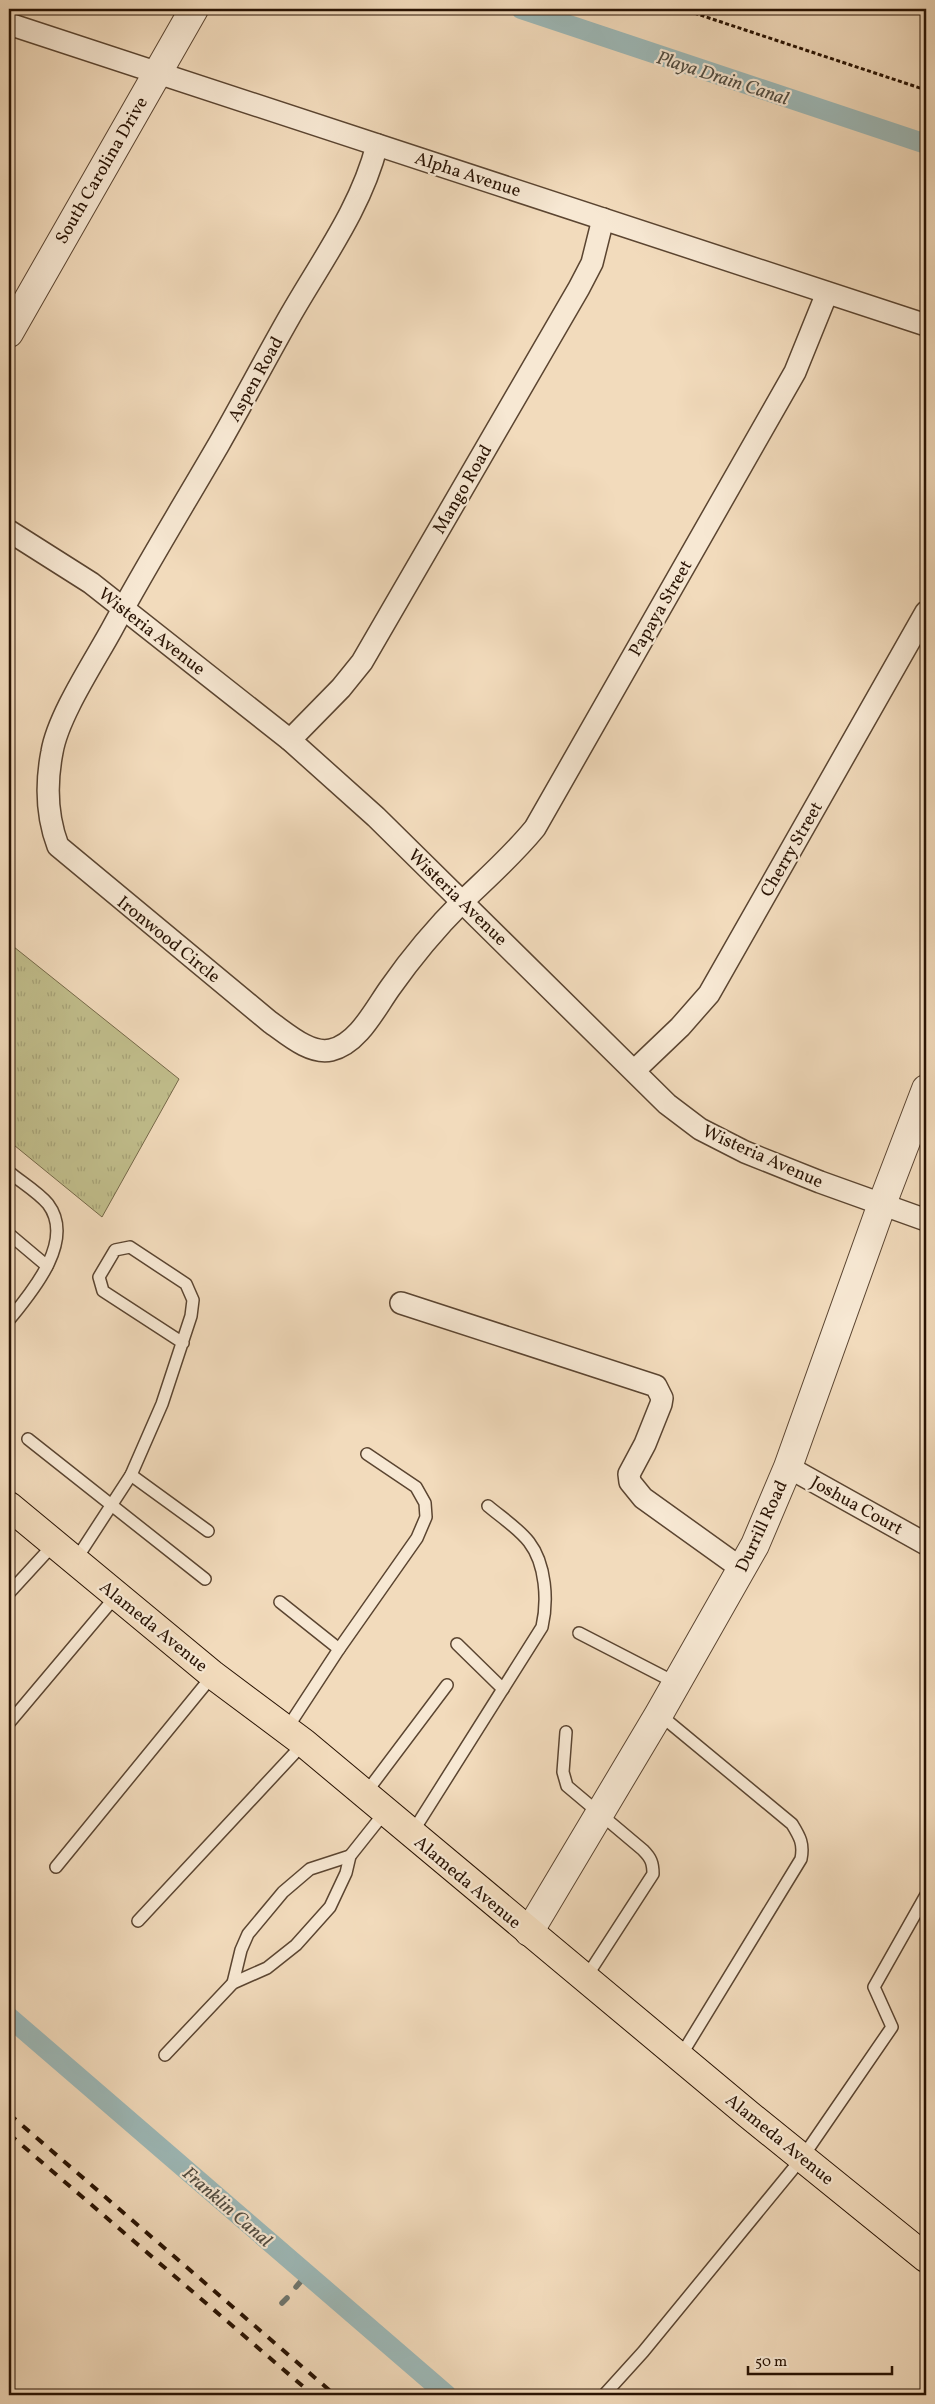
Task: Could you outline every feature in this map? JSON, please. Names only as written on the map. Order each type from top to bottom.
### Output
[{"type":"main road","name":"Alameda Avenue","points":[[9,1506],[55,1542],[116,1596],[213,1675],[295,1736],[585,1979],[926,2258]]},
{"type":"street","name":"South Carolina Drive","points":[[9,332],[194,9]]},
{"type":"street","name":"Alpha Avenue","points":[[9,24],[926,326]]},
{"type":"street","name":"Aspen Road","points":[[123,609],[219,444],[291,314],[345,226],[371,168],[377,145]]},
{"type":"street","name":"Mango Road","points":[[290,740],[341,688],[362,662],[592,263],[604,219]]},
{"type":"street","name":"Papaya Street","points":[[463,902],[496,872],[535,828],[795,372],[827,293]]},
{"type":"street","name":"Wisteria Avenue","points":[[9,531],[91,583],[290,740],[376,816],[635,1070],[667,1104],[700,1129],[820,1182],[926,1220]]},
{"type":"street","name":"Ironwood Circle","points":[[123,609],[63,720],[52,752],[48,804],[50,827],[58,846],[87,872],[270,1022],[302,1044],[319,1050],[329,1051],[337,1048],[358,1032],[410,962],[463,902]]},
{"type":"street","name":"Cherry Street","points":[[635,1070],[680,1027],[709,994],[926,612]]},
{"type":"street","name":"Durrill Road","points":[[529,1932],[659,1714],[755,1545],[788,1467],[882,1204],[926,1089]]},
{"type":"street","points":[[401,1303],[656,1386],[662,1398],[662,1404],[646,1444],[629,1474],[630,1482],[643,1498],[742,1569]]},
{"type":"street","name":"Joshua Court","points":[[788,1467],[926,1544]]},
{"type":"lane","points":[[9,1172],[47,1204],[54,1216],[56,1234],[47,1266],[37,1284],[9,1320]]},
{"type":"lane","points":[[9,1234],[47,1266]]},
{"type":"lane","points":[[75,1560],[130,1474],[162,1404],[183,1343],[191,1316],[193,1300],[186,1284],[130,1247],[115,1250],[99,1277],[103,1291],[183,1343]]},
{"type":"lane","points":[[28,1439],[205,1579]]},
{"type":"lane","points":[[138,1921],[295,1736],[339,1648],[417,1538],[426,1517],[425,1503],[416,1488],[367,1454]]},
{"type":"lane","points":[[130,1474],[208,1532]]},
{"type":"lane","points":[[411,1835],[542,1627],[545,1594],[540,1566],[529,1542],[488,1506]]},
{"type":"lane","points":[[9,1593],[55,1542]]},
{"type":"lane","points":[[9,1723],[116,1596]]},
{"type":"lane","points":[[280,1602],[339,1648]]},
{"type":"lane","points":[[579,1633],[676,1683]]},
{"type":"lane","points":[[457,1644],[503,1689]]},
{"type":"lane","points":[[56,1867],[213,1675]]},
{"type":"lane","points":[[165,2055],[233,1983],[267,1968],[296,1945],[330,1907],[346,1873],[350,1856],[375,1803],[447,1685]]},
{"type":"lane","points":[[659,1714],[792,1824],[801,1838],[803,1850],[801,1859],[680,2057]]},
{"type":"lane","points":[[566,1732],[564,1779],[568,1786],[650,1858],[652,1874],[585,1979]]},
{"type":"lane","points":[[233,1983],[241,1950],[248,1934],[283,1892],[310,1868],[350,1856]]},
{"type":"lane","points":[[604,2395],[643,2352],[802,2158],[892,2027],[874,1987],[926,1896]]},
{"type":"path","points":[[682,9],[926,90]]},
{"type":"green space","points":[[9,943],[179,1079],[102,1217],[9,1141]]},
{"type":"waterway","name":"Playa Drain Canal","points":[[521,9],[926,144]]},
{"type":"waterway","name":"Franklin Canal","points":[[9,2017],[447,2395]]},
{"type":"waterway","points":[[296,2287],[307,2274]]},
{"type":"waterway","points":[[282,2303],[287,2298]]},
{"type":"railway","points":[[9,2114],[335,2395]]},
{"type":"railway","points":[[9,2134],[313,2395]]}]
